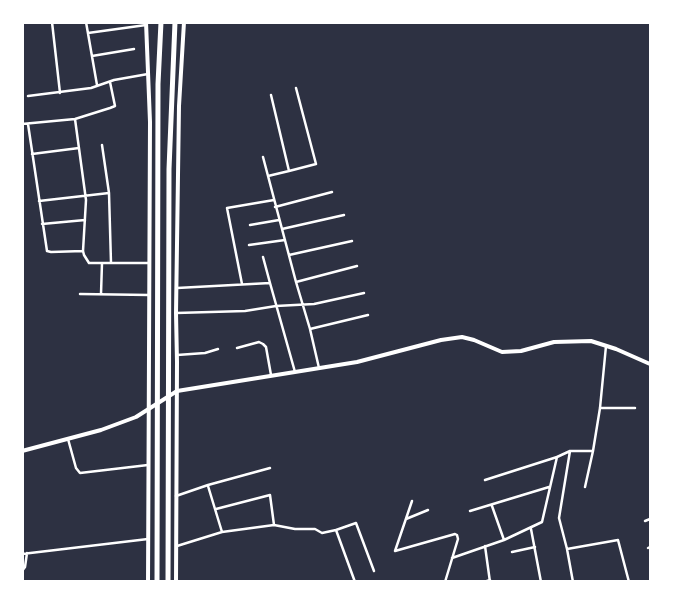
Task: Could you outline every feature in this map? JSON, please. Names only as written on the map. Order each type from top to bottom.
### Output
[{"type":"highway","points":[[157,582],[159,426],[158,84],[160,22]]},
{"type":"highway","points":[[168,582],[170,426],[169,169],[176,22]]},
{"type":"street","points":[[52,22],[60,93]]},
{"type":"street","points":[[86,22],[96,85]]},
{"type":"street","points":[[176,582],[176,288],[179,106],[184,22]]},
{"type":"street","points":[[88,34],[146,24],[150,122],[148,582]]},
{"type":"street","points":[[92,56],[134,49]]},
{"type":"street","points":[[28,96],[91,88],[96,85],[148,74]]},
{"type":"street","points":[[22,124],[75,119],[115,106],[110,82]]},
{"type":"street","points":[[268,176],[316,164],[296,88]]},
{"type":"street","points":[[271,95],[289,171]]},
{"type":"street","points":[[75,119],[85,195],[84,255],[89,263],[150,263]]},
{"type":"street","points":[[28,124],[47,251],[83,251]]},
{"type":"street","points":[[102,145],[109,193],[111,263]]},
{"type":"street","points":[[32,154],[79,148]]},
{"type":"street","points":[[263,157],[319,368]]},
{"type":"street","points":[[275,207],[332,192]]},
{"type":"street","points":[[40,201],[109,193]]},
{"type":"street","points":[[242,284],[227,208],[274,200]]},
{"type":"street","points":[[282,229],[344,215]]},
{"type":"street","points":[[42,224],[86,220]]},
{"type":"street","points":[[250,225],[279,220]]},
{"type":"street","points":[[248,245],[285,240]]},
{"type":"street","points":[[289,256],[352,241]]},
{"type":"street","points":[[263,257],[295,372]]},
{"type":"street","points":[[101,294],[102,263]]},
{"type":"street","points":[[296,282],[357,266]]},
{"type":"street","points":[[176,288],[270,283]]},
{"type":"street","points":[[176,314],[246,312],[276,306],[314,304],[364,293]]},
{"type":"street","points":[[80,294],[149,296]]},
{"type":"street","points":[[310,329],[368,315]]},
{"type":"street","points":[[22,451],[101,430],[136,417],[177,391],[357,362],[441,340],[462,337],[502,352],[521,352],[554,342],[591,341],[650,364]]},
{"type":"street","points":[[237,348],[259,342],[263,344],[266,348],[271,375]]},
{"type":"street","points":[[585,487],[600,408],[606,346]]},
{"type":"street","points":[[177,355],[205,353],[218,349]]},
{"type":"street","points":[[600,408],[635,408]]},
{"type":"street","points":[[68,439],[76,468],[80,473],[148,465]]},
{"type":"street","points":[[485,480],[570,451],[593,451]]},
{"type":"street","points":[[570,451],[559,518],[573,582]]},
{"type":"street","points":[[452,558],[504,540],[542,522],[557,457]]},
{"type":"street","points":[[176,496],[270,468]]},
{"type":"street","points":[[208,485],[222,532]]},
{"type":"street","points":[[470,511],[492,506],[549,487]]},
{"type":"street","points":[[216,509],[270,495],[274,525]]},
{"type":"street","points":[[412,501],[395,550],[457,535],[458,539],[445,582]]},
{"type":"street","points":[[492,506],[504,540]]},
{"type":"street","points":[[406,519],[428,510]]},
{"type":"street","points":[[644,521],[650,520]]},
{"type":"street","points":[[176,546],[222,532],[274,525],[295,529],[315,529],[322,533],[356,523],[374,570]]},
{"type":"street","points":[[530,529],[541,582]]},
{"type":"street","points":[[336,530],[355,582]]},
{"type":"street","points":[[22,571],[26,567],[24,553],[148,539]]},
{"type":"street","points":[[567,549],[618,540],[629,582]]},
{"type":"street","points":[[484,582],[490,581],[485,546]]},
{"type":"street","points":[[512,552],[535,547]]}]
